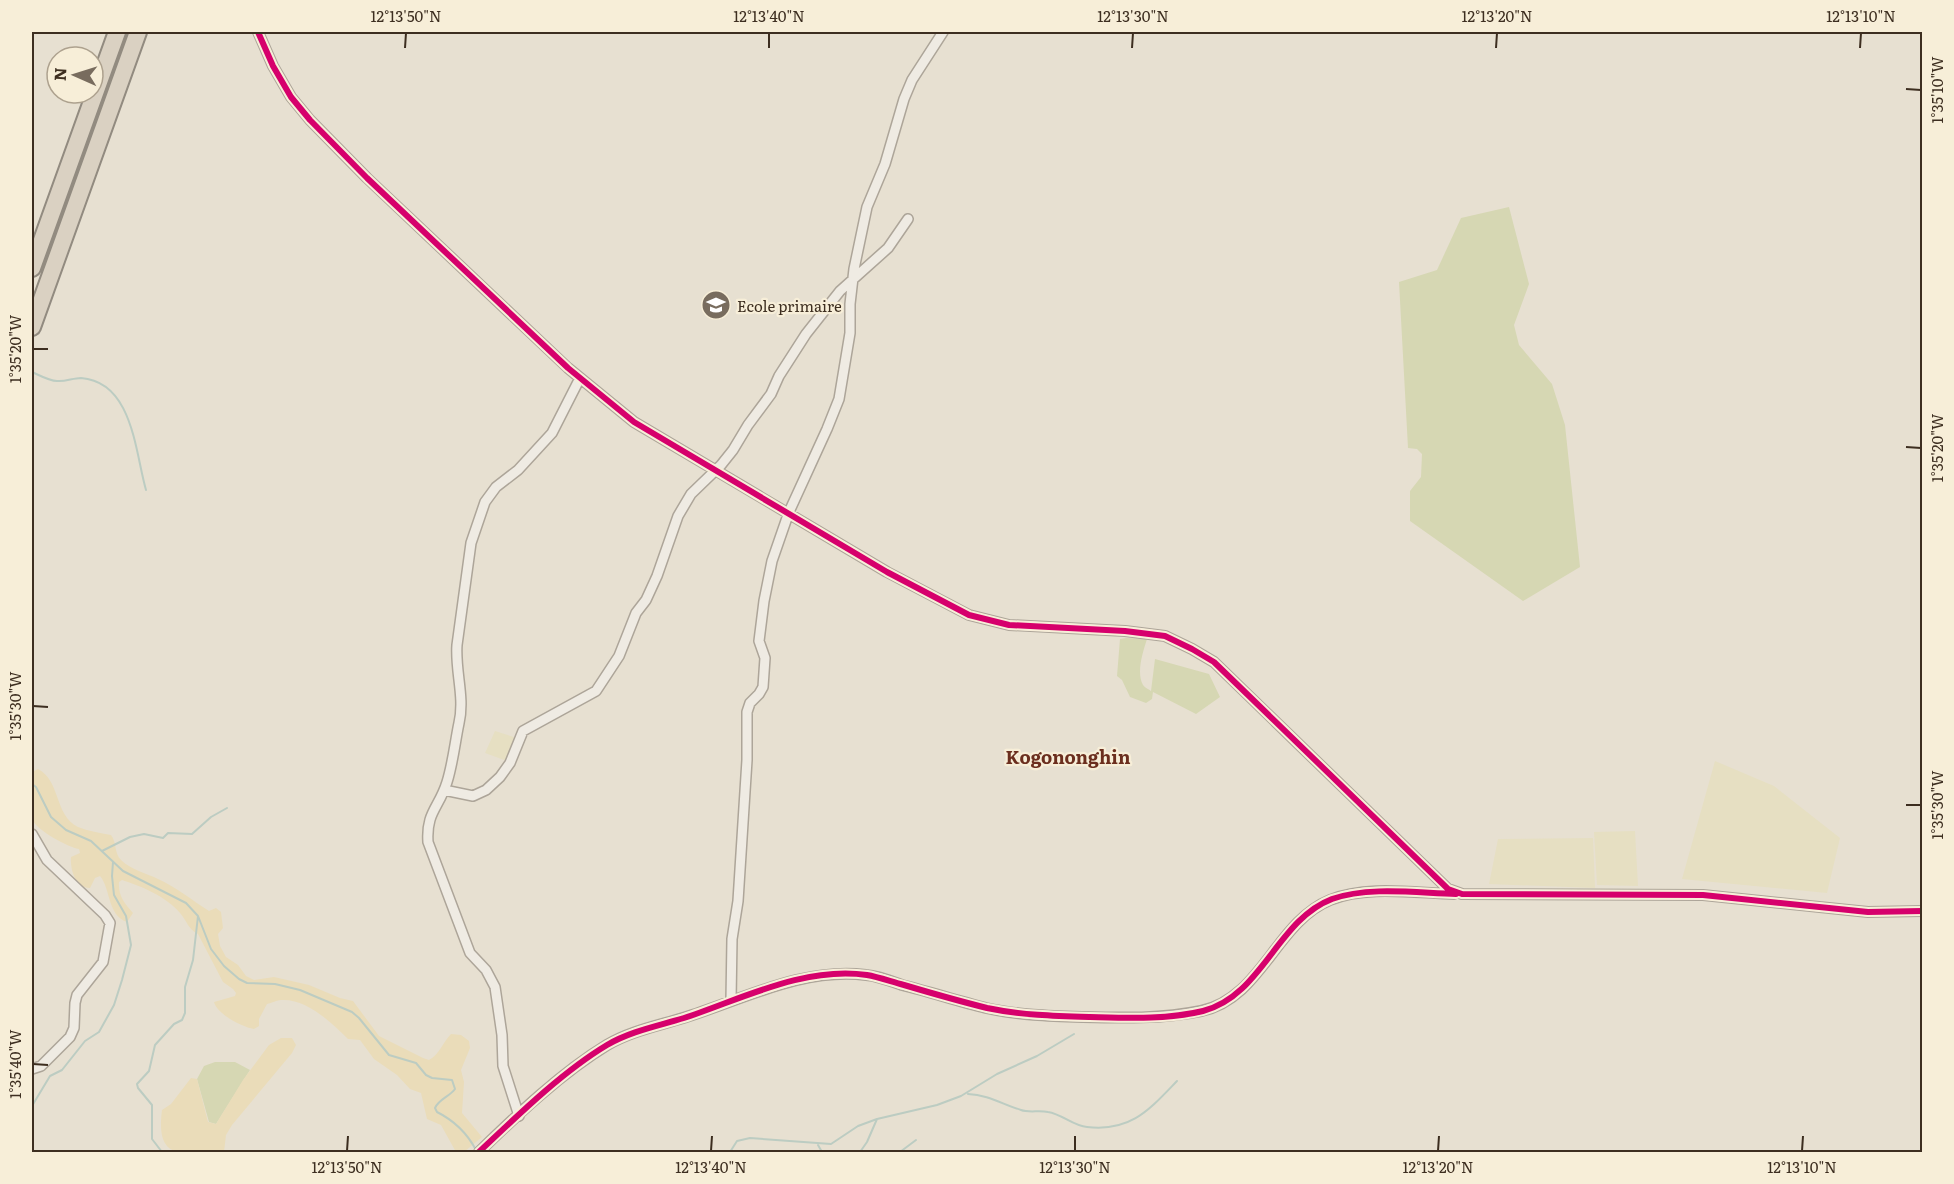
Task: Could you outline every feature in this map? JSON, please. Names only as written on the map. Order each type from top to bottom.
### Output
[{"type":"highway","points":[[32,268],[117,32]]},
{"type":"highway","points":[[32,327],[138,32]]},
{"type":"street","points":[[258,32],[273,66],[291,97],[310,120],[361,172],[580,378],[634,422],[887,572],[969,615],[1009,625],[1154,634],[1165,636],[1192,649],[1214,662],[1434,877],[1448,889],[1462,894]]},
{"type":"street","points":[[732,1000],[732,939],[738,901],[747,760],[747,712],[750,703],[763,687],[765,658],[759,641],[772,561],[789,513],[839,399],[850,333],[853,279],[867,207],[885,164],[904,99],[912,80],[943,32]]},
{"type":"street","points":[[444,790],[472,796],[486,790],[500,777],[510,763],[524,731],[596,691],[619,656],[636,614],[650,592],[678,516],[691,494],[733,450],[771,394],[779,376],[806,334],[840,291],[888,248],[908,219]]},
{"type":"street","points":[[519,1116],[503,1066],[502,1035],[495,987],[486,970],[470,953],[428,842],[428,821],[447,783],[461,707],[456,661],[457,645],[471,543],[476,527],[485,502],[496,487],[518,470],[552,434],[580,378]]},
{"type":"street","points":[[32,834],[47,860],[105,915],[110,923],[103,962],[77,995],[74,1028],[70,1037],[41,1066],[32,1069]]},
{"type":"street","points":[[479,1152],[565,1076],[609,1044],[628,1034],[785,983],[839,973],[868,975],[990,1009],[1036,1015],[1130,1018],[1205,1011],[1223,1003],[1243,988],[1302,919],[1318,906],[1332,899],[1367,892],[1703,895],[1868,912],[1922,911]]},
{"type":"shaded area","points":[[495,731],[517,738],[507,761],[485,753]]},
{"type":"shaded area","points":[[1715,761],[1774,786],[1840,838],[1827,893],[1682,879]]},
{"type":"shaded area","points":[[1635,831],[1638,886],[1597,885],[1594,832]]},
{"type":"shaded area","points":[[1593,838],[1595,888],[1489,884],[1498,839]]},
{"type":"green space","points":[[1509,207],[1529,284],[1514,325],[1519,345],[1552,384],[1565,425],[1580,567],[1523,601],[1410,521],[1410,491],[1421,477],[1422,454],[1417,449],[1408,448],[1399,282],[1437,270],[1461,218]]},
{"type":"green space","points":[[1120,639],[1147,639],[1140,674],[1143,685],[1151,691],[1155,659],[1209,674],[1220,697],[1196,714],[1153,692],[1152,699],[1146,703],[1130,697],[1122,680],[1117,676]]},
{"type":"green space","points":[[215,1062],[235,1062],[250,1070],[216,1124],[209,1122],[197,1079],[204,1066]]},
{"type":"sand","points":[[38,769],[51,781],[61,807],[70,822],[78,827],[111,835],[117,854],[125,863],[171,886],[209,911],[216,908],[221,912],[223,928],[218,934],[220,946],[226,957],[238,965],[246,976],[254,980],[274,977],[309,985],[353,1001],[379,1036],[429,1060],[436,1055],[451,1034],[461,1035],[469,1041],[470,1048],[461,1070],[464,1082],[462,1113],[482,1137],[464,1152],[456,1152],[441,1125],[427,1119],[421,1093],[410,1089],[397,1075],[374,1059],[360,1040],[348,1039],[309,1007],[290,1000],[279,1000],[267,1004],[259,1019],[259,1026],[254,1029],[237,1023],[220,1011],[214,1002],[235,996],[236,993],[223,982],[198,934],[175,907],[153,893],[122,880],[119,882],[121,895],[133,913],[127,922],[116,914],[100,876],[95,878],[90,888],[77,881],[71,867],[71,857],[80,853],[79,849],[46,833],[32,819],[32,772]]},
{"type":"sand","points":[[281,1038],[292,1038],[296,1045],[292,1053],[232,1125],[226,1135],[224,1152],[185,1153],[168,1147],[163,1139],[161,1127],[162,1110],[171,1104],[191,1078],[197,1079],[208,1122],[216,1124],[243,1080],[269,1045]]},
{"type":"waterway","points":[[32,372],[54,381],[81,378],[98,382],[112,392],[122,405],[129,421],[146,490]]},
{"type":"waterway","points":[[32,784],[36,787],[51,817],[66,830],[91,841],[123,871],[186,903],[198,916],[211,949],[224,966],[239,979],[247,983],[275,984],[300,990],[352,1012],[389,1055],[416,1063],[426,1075],[432,1078],[452,1080],[455,1089],[435,1108],[437,1112],[460,1128],[476,1150]]},
{"type":"waterway","points":[[102,851],[130,837],[144,834],[163,838],[168,833],[192,834],[211,817],[227,808]]},
{"type":"waterway","points":[[32,1106],[50,1076],[62,1070],[85,1041],[99,1032],[114,1005],[131,945],[126,916],[114,895],[113,862]]},
{"type":"waterway","points":[[162,1152],[152,1139],[152,1105],[137,1084],[149,1071],[155,1045],[174,1024],[182,1020],[185,1013],[185,987],[193,960],[198,916]]},
{"type":"waterway","points":[[730,1152],[737,1141],[750,1138],[831,1144],[858,1126],[877,1119],[937,1105],[961,1096],[997,1074],[1037,1056],[1074,1034]]},
{"type":"waterway","points":[[968,1094],[989,1098],[1024,1111],[1053,1113],[1077,1125],[1102,1128],[1116,1126],[1138,1117],[1177,1081]]},
{"type":"waterway","points":[[860,1152],[877,1119]]},
{"type":"waterway","points":[[900,1152],[916,1140]]},
{"type":"waterway","points":[[818,1145],[822,1152]]},
{"type":"cycle path","points":[[258,32],[273,66],[291,97],[310,120],[367,178],[568,368],[634,422],[887,572],[969,615],[1009,625],[1125,631],[1165,636],[1192,649],[1214,662],[1448,889],[1462,894],[1703,895],[1868,912],[1922,911]]},
{"type":"cycle path","points":[[479,1152],[557,1081],[607,1045],[635,1032],[684,1018],[774,986],[820,975],[843,973],[881,978],[987,1008],[1025,1014],[1118,1018],[1175,1016],[1203,1011],[1223,1003],[1255,975],[1297,923],[1313,909],[1332,899],[1377,891],[1456,894]]},
{"type":"place","name":"Ecole primaire","points":[[716,305]]},
{"type":"district","name":"Kogononghin","points":[[1068,756]]}]
